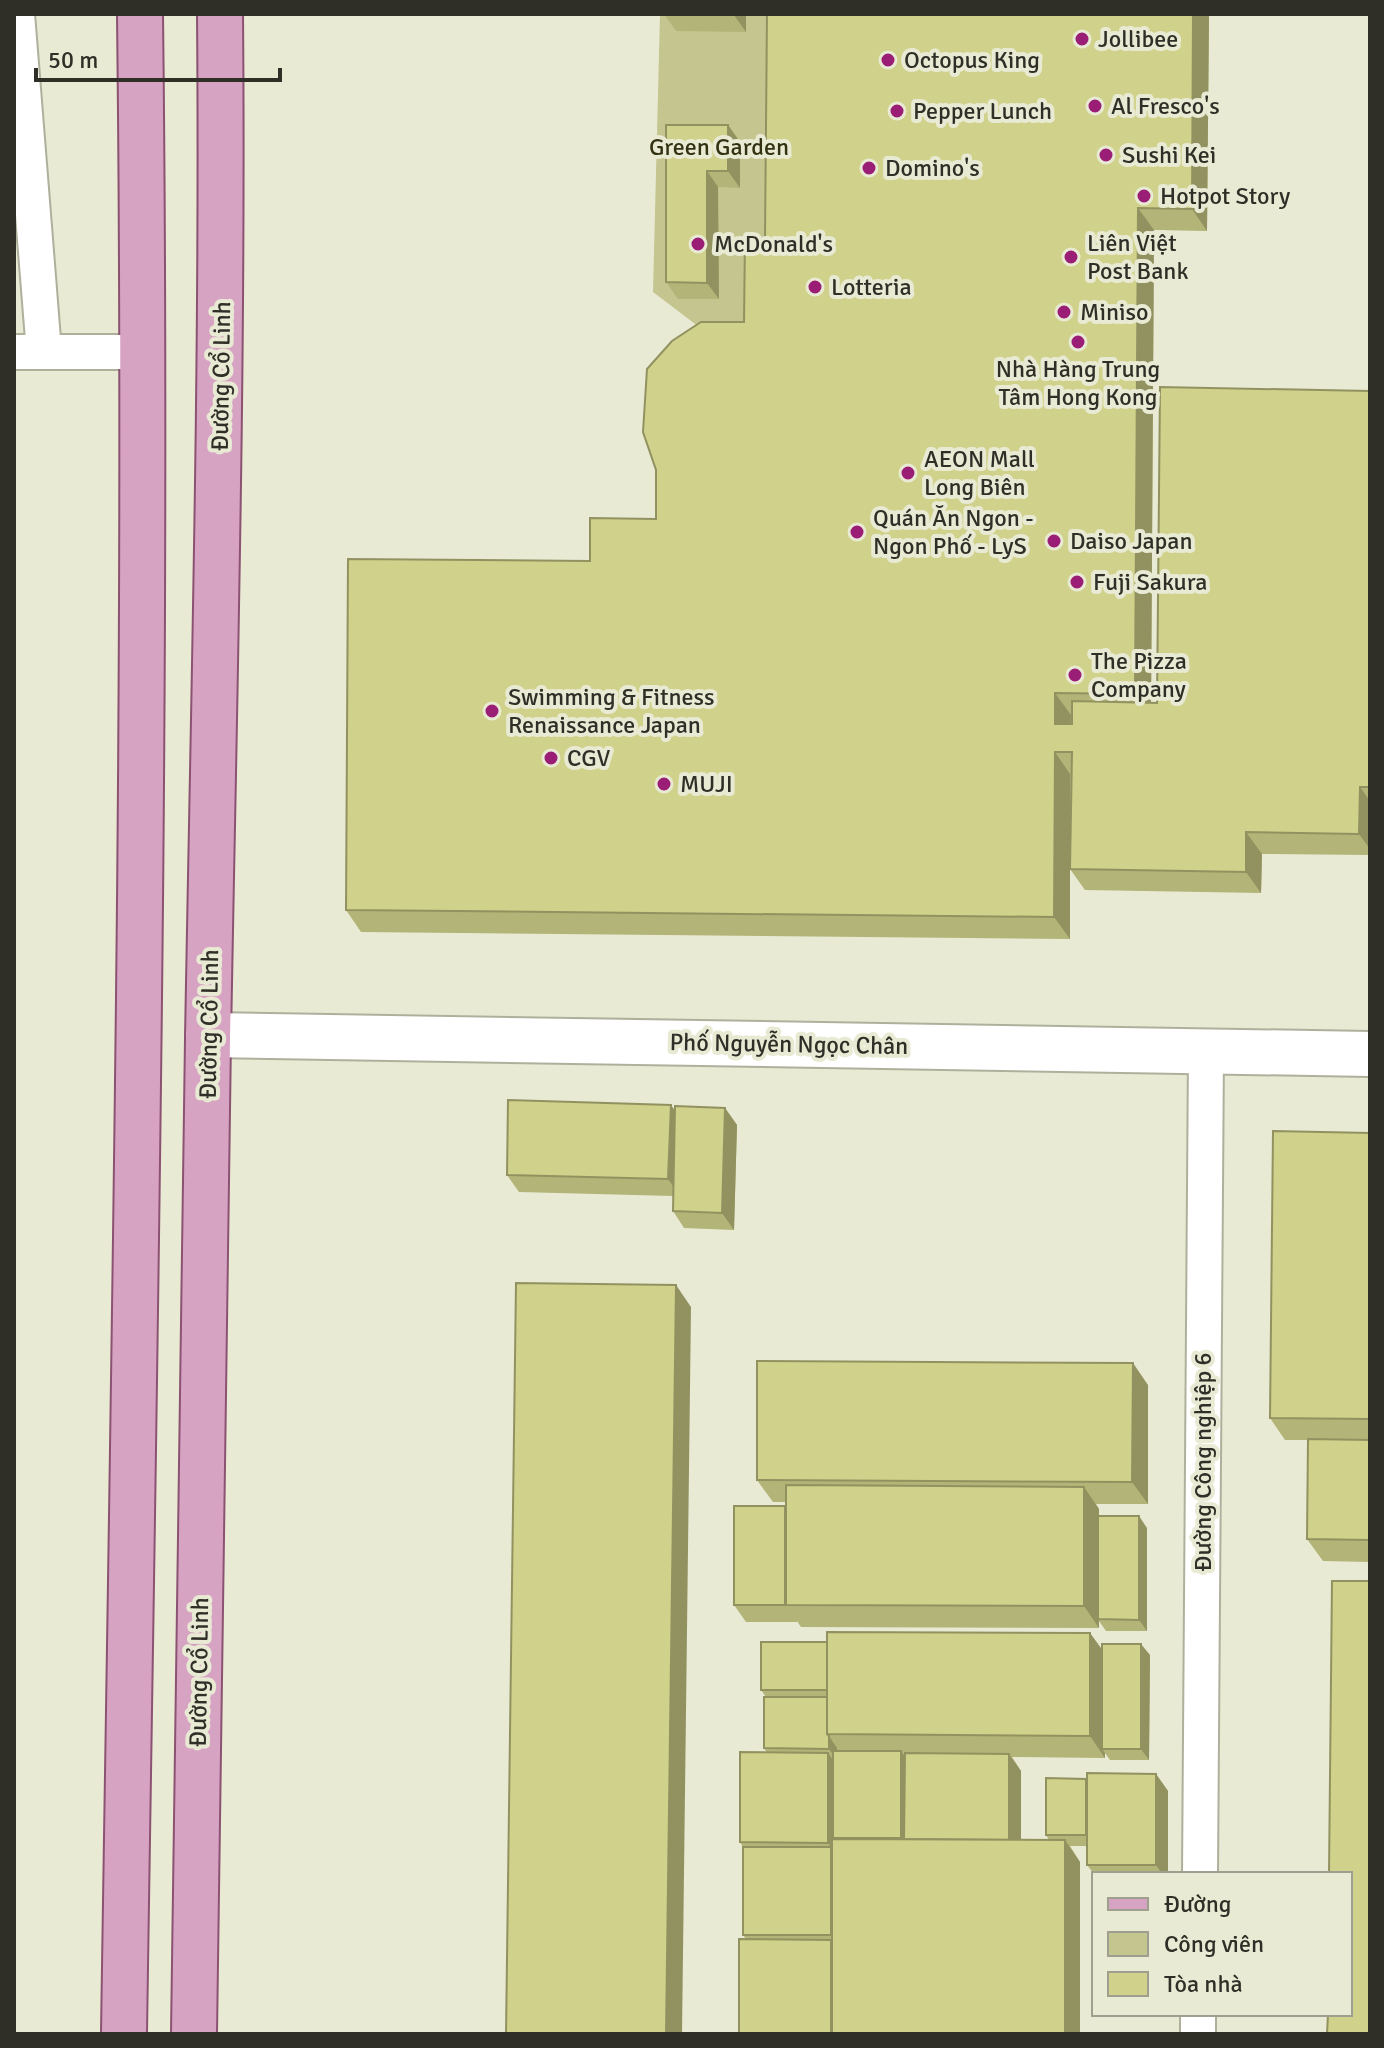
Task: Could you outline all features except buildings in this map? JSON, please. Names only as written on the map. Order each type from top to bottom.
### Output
[{"type":"main road","points":[[124,2034],[139,999],[144,352],[140,14]]},
{"type":"main road","name":"Đường Cổ Linh","points":[[194,2034],[208,1035],[219,533],[222,245],[220,14]]},
{"type":"street","points":[[17,14],[29,352],[144,352]]},
{"type":"street","name":"Phố Nguyễn Ngọc Chân","points":[[208,1035],[1370,1054]]},
{"type":"street","name":"Đường Công nghiệp 6","points":[[1200,1872],[1206,1051]]},
{"type":"green space","name":"Green Garden","points":[[660,14],[782,14],[760,323],[699,327],[653,292]]},
{"type":"place","name":"Jollibee","points":[[1082,39]]},
{"type":"place","name":"Octopus King","points":[[888,60]]},
{"type":"place","name":"Al Fresco's","points":[[1095,106]]},
{"type":"place","name":"Pepper Lunch","points":[[897,111]]},
{"type":"place","name":"Sushi Kei","points":[[1106,155]]},
{"type":"place","name":"Domino's","points":[[869,168]]},
{"type":"place","name":"Hotpot Story","points":[[1144,196]]},
{"type":"place","name":"McDonald's","points":[[698,244]]},
{"type":"place","name":"Liên Việt Post Bank","points":[[1071,257]]},
{"type":"place","name":"Lotteria","points":[[815,287]]},
{"type":"place","name":"Miniso","points":[[1064,312]]},
{"type":"place","name":"Nhà Hàng Trung Tâm Hong Kong","points":[[1078,342]]},
{"type":"place","name":"AEON Mall Long Biên","points":[[908,473]]},
{"type":"place","name":"Quán Ăn Ngon - Ngon Phố - LyS","points":[[857,532]]},
{"type":"place","name":"Daiso Japan","points":[[1054,541]]},
{"type":"place","name":"Fuji Sakura","points":[[1077,582]]},
{"type":"place","name":"The Pizza Company","points":[[1075,675]]},
{"type":"place","name":"Swimming & Fitness Renaissance Japan","points":[[492,711]]},
{"type":"place","name":"CGV","points":[[551,758]]},
{"type":"place","name":"MUJI","points":[[664,784]]}]
